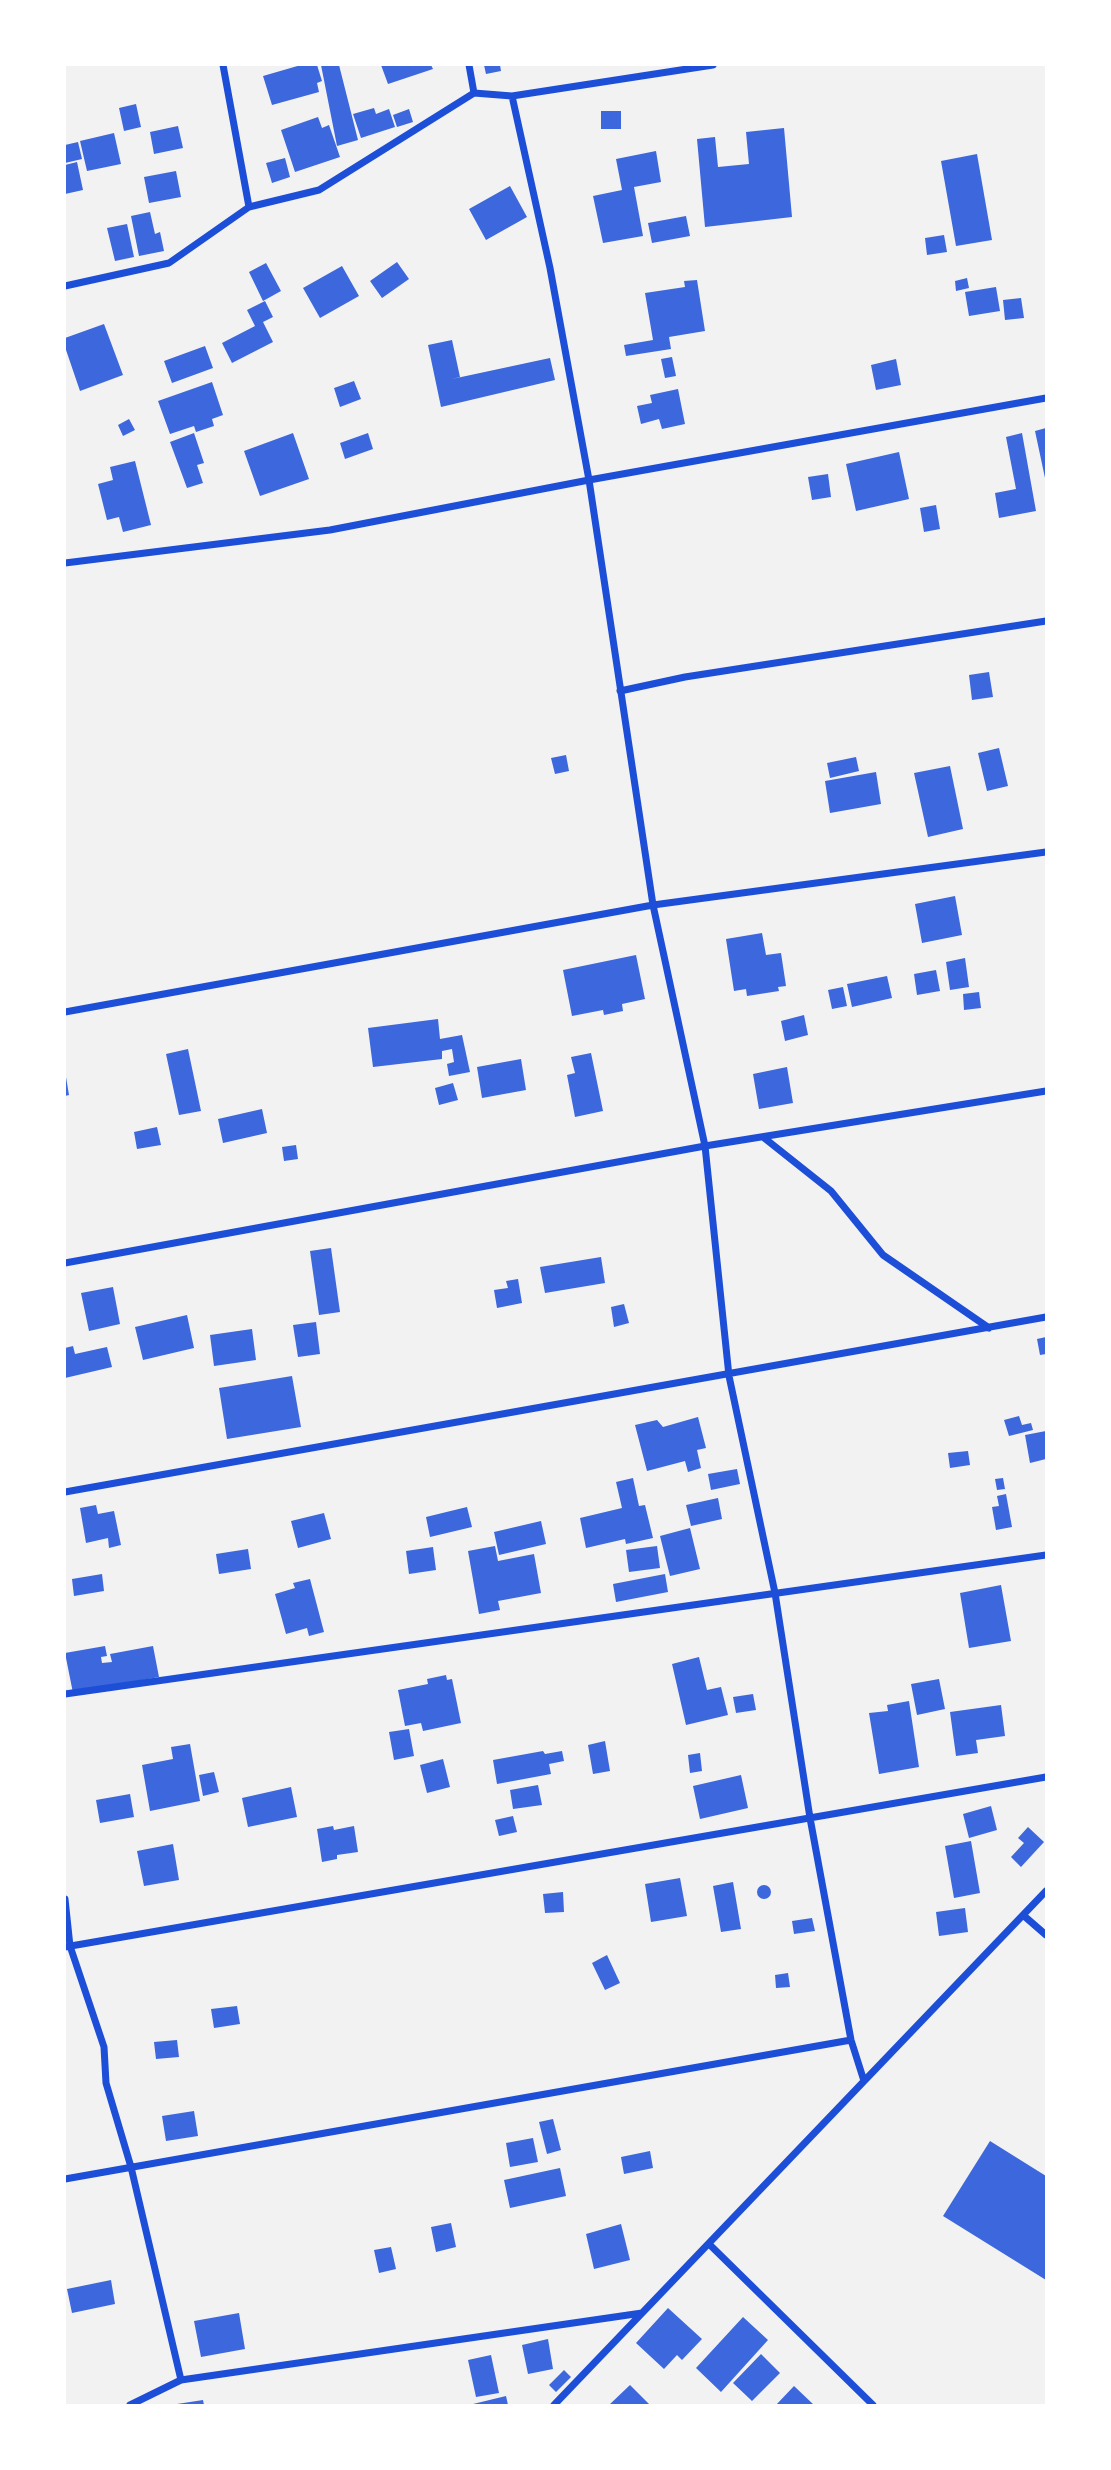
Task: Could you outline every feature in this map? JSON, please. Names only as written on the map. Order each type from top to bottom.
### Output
[{"type":"street","points":[[223,65],[249,207]]},
{"type":"street","points":[[469,65],[474,93]]},
{"type":"street","points":[[65,286],[169,263],[249,207],[319,190],[474,93],[512,96],[713,65]]},
{"type":"street","points":[[512,96],[550,268],[589,480],[653,905],[705,1146],[729,1376],[775,1593],[810,1818],[851,2040],[864,2081]]},
{"type":"street","points":[[65,563],[330,530],[589,480],[1046,398]]},
{"type":"street","points":[[620,691],[685,677],[1046,621]]},
{"type":"street","points":[[65,1012],[653,905],[1046,852]]},
{"type":"street","points":[[65,1263],[705,1146],[1046,1091]]},
{"type":"street","points":[[763,1136],[831,1191],[883,1255],[989,1328]]},
{"type":"street","points":[[65,1492],[729,1376],[1046,1317]]},
{"type":"street","points":[[65,1694],[1046,1555]]},
{"type":"street","points":[[67,1946],[1046,1777]]},
{"type":"street","points":[[554,2405],[1046,1891]]},
{"type":"street","points":[[65,1899],[67,1946],[104,2047],[106,2083],[131,2167],[181,2380]]},
{"type":"street","points":[[1023,1915],[1046,1935]]},
{"type":"street","points":[[65,2179],[851,2040]]},
{"type":"street","points":[[709,2244],[873,2405]]},
{"type":"street","points":[[130,2405],[181,2380],[642,2313]]},
{"type":"street","points":[[858,2405],[866,2398]]},
{"type":"building","points":[[301,65],[317,65],[322,81],[317,83],[319,92],[272,105],[263,76]]},
{"type":"building","points":[[321,65],[339,65],[358,140],[337,146]]},
{"type":"building","points":[[381,65],[431,65],[433,69],[388,84]]},
{"type":"building","points":[[484,65],[500,65],[501,71],[486,74]]},
{"type":"building","points":[[136,104],[141,127],[124,131],[119,108]]},
{"type":"building","points":[[374,108],[376,114],[389,109],[395,127],[361,138],[353,114]]},
{"type":"building","points":[[409,109],[413,122],[397,127],[393,115]]},
{"type":"building","points":[[601,111],[621,111],[621,129],[601,129]]},
{"type":"building","points":[[318,117],[322,128],[329,125],[340,157],[295,172],[281,130]]},
{"type":"building","points":[[178,126],[183,148],[154,154],[150,132]]},
{"type":"building","points":[[784,128],[792,217],[705,227],[697,139],[715,137],[718,167],[749,164],[746,132]]},
{"type":"building","points":[[114,133],[121,164],[87,171],[80,141]]},
{"type":"building","points":[[78,142],[82,159],[65,163],[65,145]]},
{"type":"building","points":[[656,151],[661,182],[634,187],[643,236],[603,243],[593,196],[622,190],[616,159]]},
{"type":"building","points":[[977,154],[992,240],[956,246],[941,161]]},
{"type":"building","points":[[285,158],[290,177],[272,183],[266,163]]},
{"type":"building","points":[[77,162],[83,190],[65,194],[65,165]]},
{"type":"building","points":[[176,171],[181,197],[149,203],[144,177]]},
{"type":"building","points":[[510,186],[527,217],[486,240],[469,209]]},
{"type":"building","points":[[150,212],[155,234],[160,232],[164,251],[139,256],[131,216]]},
{"type":"building","points":[[686,216],[690,236],[652,243],[648,223]]},
{"type":"building","points":[[127,224],[134,257],[115,261],[107,228]]},
{"type":"building","points":[[944,235],[947,252],[927,255],[925,238]]},
{"type":"building","points":[[397,262],[409,279],[382,298],[370,281]]},
{"type":"building","points":[[266,263],[281,291],[263,301],[249,272]]},
{"type":"building","points":[[342,266],[359,296],[320,318],[303,288]]},
{"type":"building","points":[[967,278],[969,288],[956,291],[955,281]]},
{"type":"building","points":[[697,280],[705,331],[669,337],[671,349],[626,356],[624,345],[653,340],[645,293],[685,287],[684,281]]},
{"type":"building","points":[[996,287],[1000,311],[969,316],[965,292]]},
{"type":"building","points":[[1021,298],[1024,318],[1005,320],[1003,300]]},
{"type":"building","points":[[265,301],[273,317],[263,322],[273,342],[232,363],[222,343],[255,326],[247,310]]},
{"type":"building","points":[[104,324],[123,375],[80,391],[65,347],[65,338]]},
{"type":"building","points":[[452,340],[460,377],[452,379],[550,358],[555,380],[441,407],[428,345]]},
{"type":"building","points":[[205,346],[213,368],[172,383],[164,361]]},
{"type":"building","points":[[672,357],[676,376],[665,378],[661,359]]},
{"type":"building","points":[[896,359],[901,385],[876,390],[871,365]]},
{"type":"building","points":[[354,381],[361,399],[340,407],[334,388]]},
{"type":"building","points":[[212,382],[223,415],[212,419],[214,426],[196,432],[194,426],[170,434],[158,401]]},
{"type":"building","points":[[678,389],[685,424],[662,429],[659,419],[641,424],[637,406],[652,403],[650,395]]},
{"type":"building","points":[[129,419],[135,430],[123,436],[118,425]]},
{"type":"building","points":[[1046,428],[1046,477],[1045,478],[1035,431]]},
{"type":"building","points":[[194,433],[204,463],[197,465],[203,483],[187,488],[170,442]]},
{"type":"building","points":[[293,433],[309,479],[260,496],[244,451]]},
{"type":"building","points":[[368,433],[373,449],[345,459],[340,443]]},
{"type":"building","points":[[1022,433],[1036,511],[999,518],[995,493],[1016,489],[1006,437]]},
{"type":"building","points":[[899,452],[909,499],[856,511],[846,464]]},
{"type":"building","points":[[135,461],[151,525],[123,532],[119,517],[107,520],[98,484],[113,480],[110,467]]},
{"type":"building","points":[[828,474],[831,497],[812,500],[808,477]]},
{"type":"building","points":[[936,505],[940,529],[924,532],[920,508]]},
{"type":"building","points":[[989,672],[993,697],[972,700],[969,675]]},
{"type":"building","points":[[999,748],[1008,786],[987,791],[978,753]]},
{"type":"building","points":[[566,755],[569,771],[555,774],[551,758]]},
{"type":"building","points":[[856,757],[859,771],[830,778],[827,763]]},
{"type":"building","points":[[950,766],[963,829],[928,837],[914,773]]},
{"type":"building","points":[[876,772],[881,804],[830,813],[825,781]]},
{"type":"building","points":[[955,896],[962,935],[922,943],[915,904]]},
{"type":"building","points":[[762,933],[766,955],[781,953],[786,986],[778,987],[779,991],[747,996],[746,989],[734,991],[726,939]]},
{"type":"building","points":[[636,955],[645,999],[622,1004],[623,1011],[604,1015],[603,1010],[572,1016],[563,970]]},
{"type":"building","points":[[965,958],[969,987],[950,990],[946,962]]},
{"type":"building","points":[[936,970],[940,991],[917,995],[914,974]]},
{"type":"building","points":[[887,976],[892,998],[852,1007],[847,984]]},
{"type":"building","points":[[843,987],[847,1006],[832,1009],[828,990]]},
{"type":"building","points":[[979,992],[981,1008],[964,1010],[963,994]]},
{"type":"building","points":[[804,1015],[808,1035],[785,1041],[781,1021]]},
{"type":"building","points":[[438,1019],[440,1039],[462,1035],[470,1072],[449,1076],[447,1064],[454,1062],[452,1049],[442,1051],[442,1059],[373,1067],[368,1028]]},
{"type":"building","points":[[188,1049],[201,1111],[179,1115],[166,1054]]},
{"type":"building","points":[[591,1053],[603,1111],[575,1117],[567,1075],[575,1073],[571,1057]]},
{"type":"building","points":[[521,1059],[526,1090],[482,1098],[477,1067]]},
{"type":"building","points":[[787,1067],[793,1103],[759,1109],[753,1074]]},
{"type":"building","points":[[65,1071],[69,1095],[65,1096]]},
{"type":"building","points":[[453,1083],[458,1100],[439,1105],[435,1088]]},
{"type":"building","points":[[262,1109],[267,1133],[223,1143],[218,1119]]},
{"type":"building","points":[[157,1127],[161,1145],[137,1149],[134,1132]]},
{"type":"building","points":[[296,1145],[298,1159],[284,1161],[282,1147]]},
{"type":"building","points":[[331,1248],[340,1312],[319,1315],[310,1251]]},
{"type":"building","points":[[601,1257],[605,1283],[545,1293],[540,1267]]},
{"type":"building","points":[[518,1279],[522,1303],[497,1308],[494,1290],[508,1288],[506,1281]]},
{"type":"building","points":[[113,1287],[120,1324],[89,1331],[81,1293]]},
{"type":"building","points":[[624,1304],[629,1323],[614,1327],[611,1307]]},
{"type":"building","points":[[187,1315],[194,1348],[143,1360],[135,1327]]},
{"type":"building","points":[[316,1322],[320,1354],[298,1357],[293,1325]]},
{"type":"building","points":[[252,1329],[256,1360],[214,1366],[210,1335]]},
{"type":"building","points":[[1046,1337],[1046,1354],[1040,1355],[1037,1339]]},
{"type":"building","points":[[73,1346],[75,1354],[107,1347],[112,1367],[65,1378],[65,1348]]},
{"type":"building","points":[[292,1376],[301,1427],[227,1439],[219,1388]]},
{"type":"building","points":[[1019,1416],[1022,1425],[1031,1423],[1033,1430],[1009,1436],[1004,1420]]},
{"type":"building","points":[[698,1417],[706,1448],[697,1450],[701,1468],[688,1472],[685,1461],[647,1471],[635,1425],[657,1420],[663,1427]]},
{"type":"building","points":[[1046,1431],[1046,1459],[1030,1463],[1025,1435]]},
{"type":"building","points":[[968,1451],[970,1465],[950,1468],[948,1453]]},
{"type":"building","points":[[737,1469],[740,1484],[711,1490],[708,1474]]},
{"type":"building","points":[[633,1478],[639,1506],[645,1505],[653,1538],[626,1544],[625,1539],[586,1548],[580,1518],[622,1508],[616,1482]]},
{"type":"building","points":[[1003,1478],[1005,1489],[997,1490],[995,1479]]},
{"type":"building","points":[[1006,1494],[1012,1527],[996,1530],[992,1507],[999,1506],[997,1496]]},
{"type":"building","points":[[718,1498],[722,1519],[691,1526],[686,1505]]},
{"type":"building","points":[[96,1505],[98,1514],[114,1511],[121,1545],[109,1548],[108,1538],[86,1543],[80,1508]]},
{"type":"building","points":[[467,1507],[472,1527],[430,1537],[426,1517]]},
{"type":"building","points":[[324,1513],[331,1539],[298,1548],[291,1521]]},
{"type":"building","points":[[541,1521],[546,1544],[499,1555],[494,1532]]},
{"type":"building","points":[[690,1528],[700,1569],[670,1576],[660,1536]]},
{"type":"building","points":[[495,1546],[498,1561],[534,1554],[541,1593],[498,1601],[500,1610],[479,1614],[468,1551]]},
{"type":"building","points":[[657,1546],[660,1568],[629,1572],[626,1550]]},
{"type":"building","points":[[433,1547],[436,1570],[409,1574],[406,1551]]},
{"type":"building","points":[[248,1549],[251,1569],[219,1574],[216,1554]]},
{"type":"building","points":[[102,1574],[104,1591],[74,1596],[72,1579]]},
{"type":"building","points":[[665,1574],[668,1592],[616,1602],[613,1584]]},
{"type":"building","points":[[310,1579],[324,1632],[309,1636],[307,1628],[286,1634],[275,1594],[295,1588],[293,1583]]},
{"type":"building","points":[[1001,1585],[1011,1641],[969,1648],[960,1593]]},
{"type":"building","points":[[105,1646],[107,1656],[101,1657],[102,1663],[112,1662],[110,1654],[153,1646],[159,1677],[73,1693],[65,1653]]},
{"type":"building","points":[[699,1657],[707,1690],[721,1687],[728,1715],[686,1725],[672,1664]]},
{"type":"building","points":[[446,1675],[447,1680],[452,1679],[461,1723],[423,1731],[421,1723],[405,1726],[398,1690],[428,1684],[427,1679]]},
{"type":"building","points":[[939,1679],[945,1709],[917,1715],[911,1684]]},
{"type":"building","points":[[753,1694],[756,1710],[736,1713],[733,1697]]},
{"type":"building","points":[[909,1701],[919,1767],[879,1774],[869,1713],[888,1711],[887,1705]]},
{"type":"building","points":[[1001,1705],[1005,1736],[976,1740],[978,1753],[956,1756],[950,1712]]},
{"type":"building","points":[[409,1729],[414,1756],[394,1760],[389,1732]]},
{"type":"building","points":[[605,1741],[610,1771],[593,1774],[588,1745]]},
{"type":"building","points":[[190,1744],[200,1801],[150,1811],[142,1765],[173,1759],[171,1747]]},
{"type":"building","points":[[543,1751],[545,1754],[562,1751],[564,1761],[549,1764],[551,1774],[497,1784],[493,1760]]},
{"type":"building","points":[[700,1753],[702,1771],[690,1773],[688,1755]]},
{"type":"building","points":[[443,1759],[450,1787],[427,1793],[420,1765]]},
{"type":"building","points":[[214,1772],[219,1792],[203,1796],[199,1775]]},
{"type":"building","points":[[741,1775],[748,1808],[700,1819],[693,1786]]},
{"type":"building","points":[[538,1785],[542,1805],[513,1809],[510,1790]]},
{"type":"building","points":[[291,1787],[297,1817],[248,1827],[242,1798]]},
{"type":"building","points":[[130,1794],[134,1817],[100,1823],[96,1800]]},
{"type":"building","points":[[991,1806],[997,1830],[969,1838],[963,1814]]},
{"type":"building","points":[[513,1816],[517,1832],[499,1836],[495,1820]]},
{"type":"building","points":[[333,1826],[334,1830],[354,1826],[358,1852],[337,1855],[337,1859],[322,1862],[317,1829]]},
{"type":"building","points":[[1028,1827],[1044,1842],[1021,1867],[1011,1857],[1024,1843],[1018,1838]]},
{"type":"building","points":[[971,1841],[980,1893],[954,1898],[945,1846]]},
{"type":"building","points":[[173,1844],[179,1880],[144,1886],[137,1851]]},
{"type":"building","points":[[680,1878],[687,1916],[651,1922],[645,1884]]},
{"type":"building","points":[[733,1882],[741,1929],[721,1932],[713,1886]]},
{"type":"building","points":[[761,1885],[767,1885],[771,1892],[767,1899],[761,1899],[757,1895],[757,1889]]},
{"type":"building","points":[[563,1892],[564,1912],[545,1913],[543,1894]]},
{"type":"building","points":[[965,1908],[968,1932],[939,1936],[936,1912]]},
{"type":"building","points":[[812,1918],[815,1931],[794,1934],[792,1921]]},
{"type":"building","points":[[607,1955],[620,1983],[605,1990],[592,1963]]},
{"type":"building","points":[[788,1973],[790,1987],[776,1988],[775,1975]]},
{"type":"building","points":[[237,2006],[240,2024],[214,2028],[211,2009]]},
{"type":"building","points":[[177,2040],[179,2057],[156,2059],[154,2042]]},
{"type":"building","points":[[194,2111],[198,2136],[166,2141],[162,2116]]},
{"type":"building","points":[[553,2119],[561,2150],[547,2154],[539,2122]]},
{"type":"building","points":[[533,2138],[538,2162],[510,2167],[506,2143]]},
{"type":"building","points":[[990,2141],[1046,2176],[1046,2280],[943,2216]]},
{"type":"building","points":[[650,2151],[653,2168],[624,2174],[621,2157]]},
{"type":"building","points":[[560,2168],[566,2196],[510,2208],[504,2180]]},
{"type":"building","points":[[451,2223],[456,2247],[436,2252],[431,2227]]},
{"type":"building","points":[[621,2224],[630,2260],[594,2269],[586,2234]]},
{"type":"building","points":[[391,2247],[396,2269],[379,2273],[374,2250]]},
{"type":"building","points":[[111,2280],[115,2304],[72,2313],[67,2289]]},
{"type":"building","points":[[668,2308],[702,2339],[682,2360],[677,2355],[664,2369],[636,2343]]},
{"type":"building","points":[[239,2313],[245,2349],[201,2357],[194,2321]]},
{"type":"building","points":[[743,2317],[768,2340],[721,2392],[696,2368]]},
{"type":"building","points":[[548,2339],[553,2369],[528,2374],[522,2345]]},
{"type":"building","points":[[761,2354],[780,2373],[752,2401],[733,2383]]},
{"type":"building","points":[[491,2355],[499,2393],[476,2397],[468,2360]]},
{"type":"building","points":[[564,2370],[571,2377],[556,2392],[549,2385]]},
{"type":"building","points":[[630,2385],[650,2405],[609,2405]]},
{"type":"building","points":[[794,2386],[814,2405],[776,2405]]},
{"type":"building","points":[[506,2396],[508,2405],[473,2405],[473,2404]]},
{"type":"building","points":[[203,2400],[204,2405],[177,2405],[177,2404]]}]
